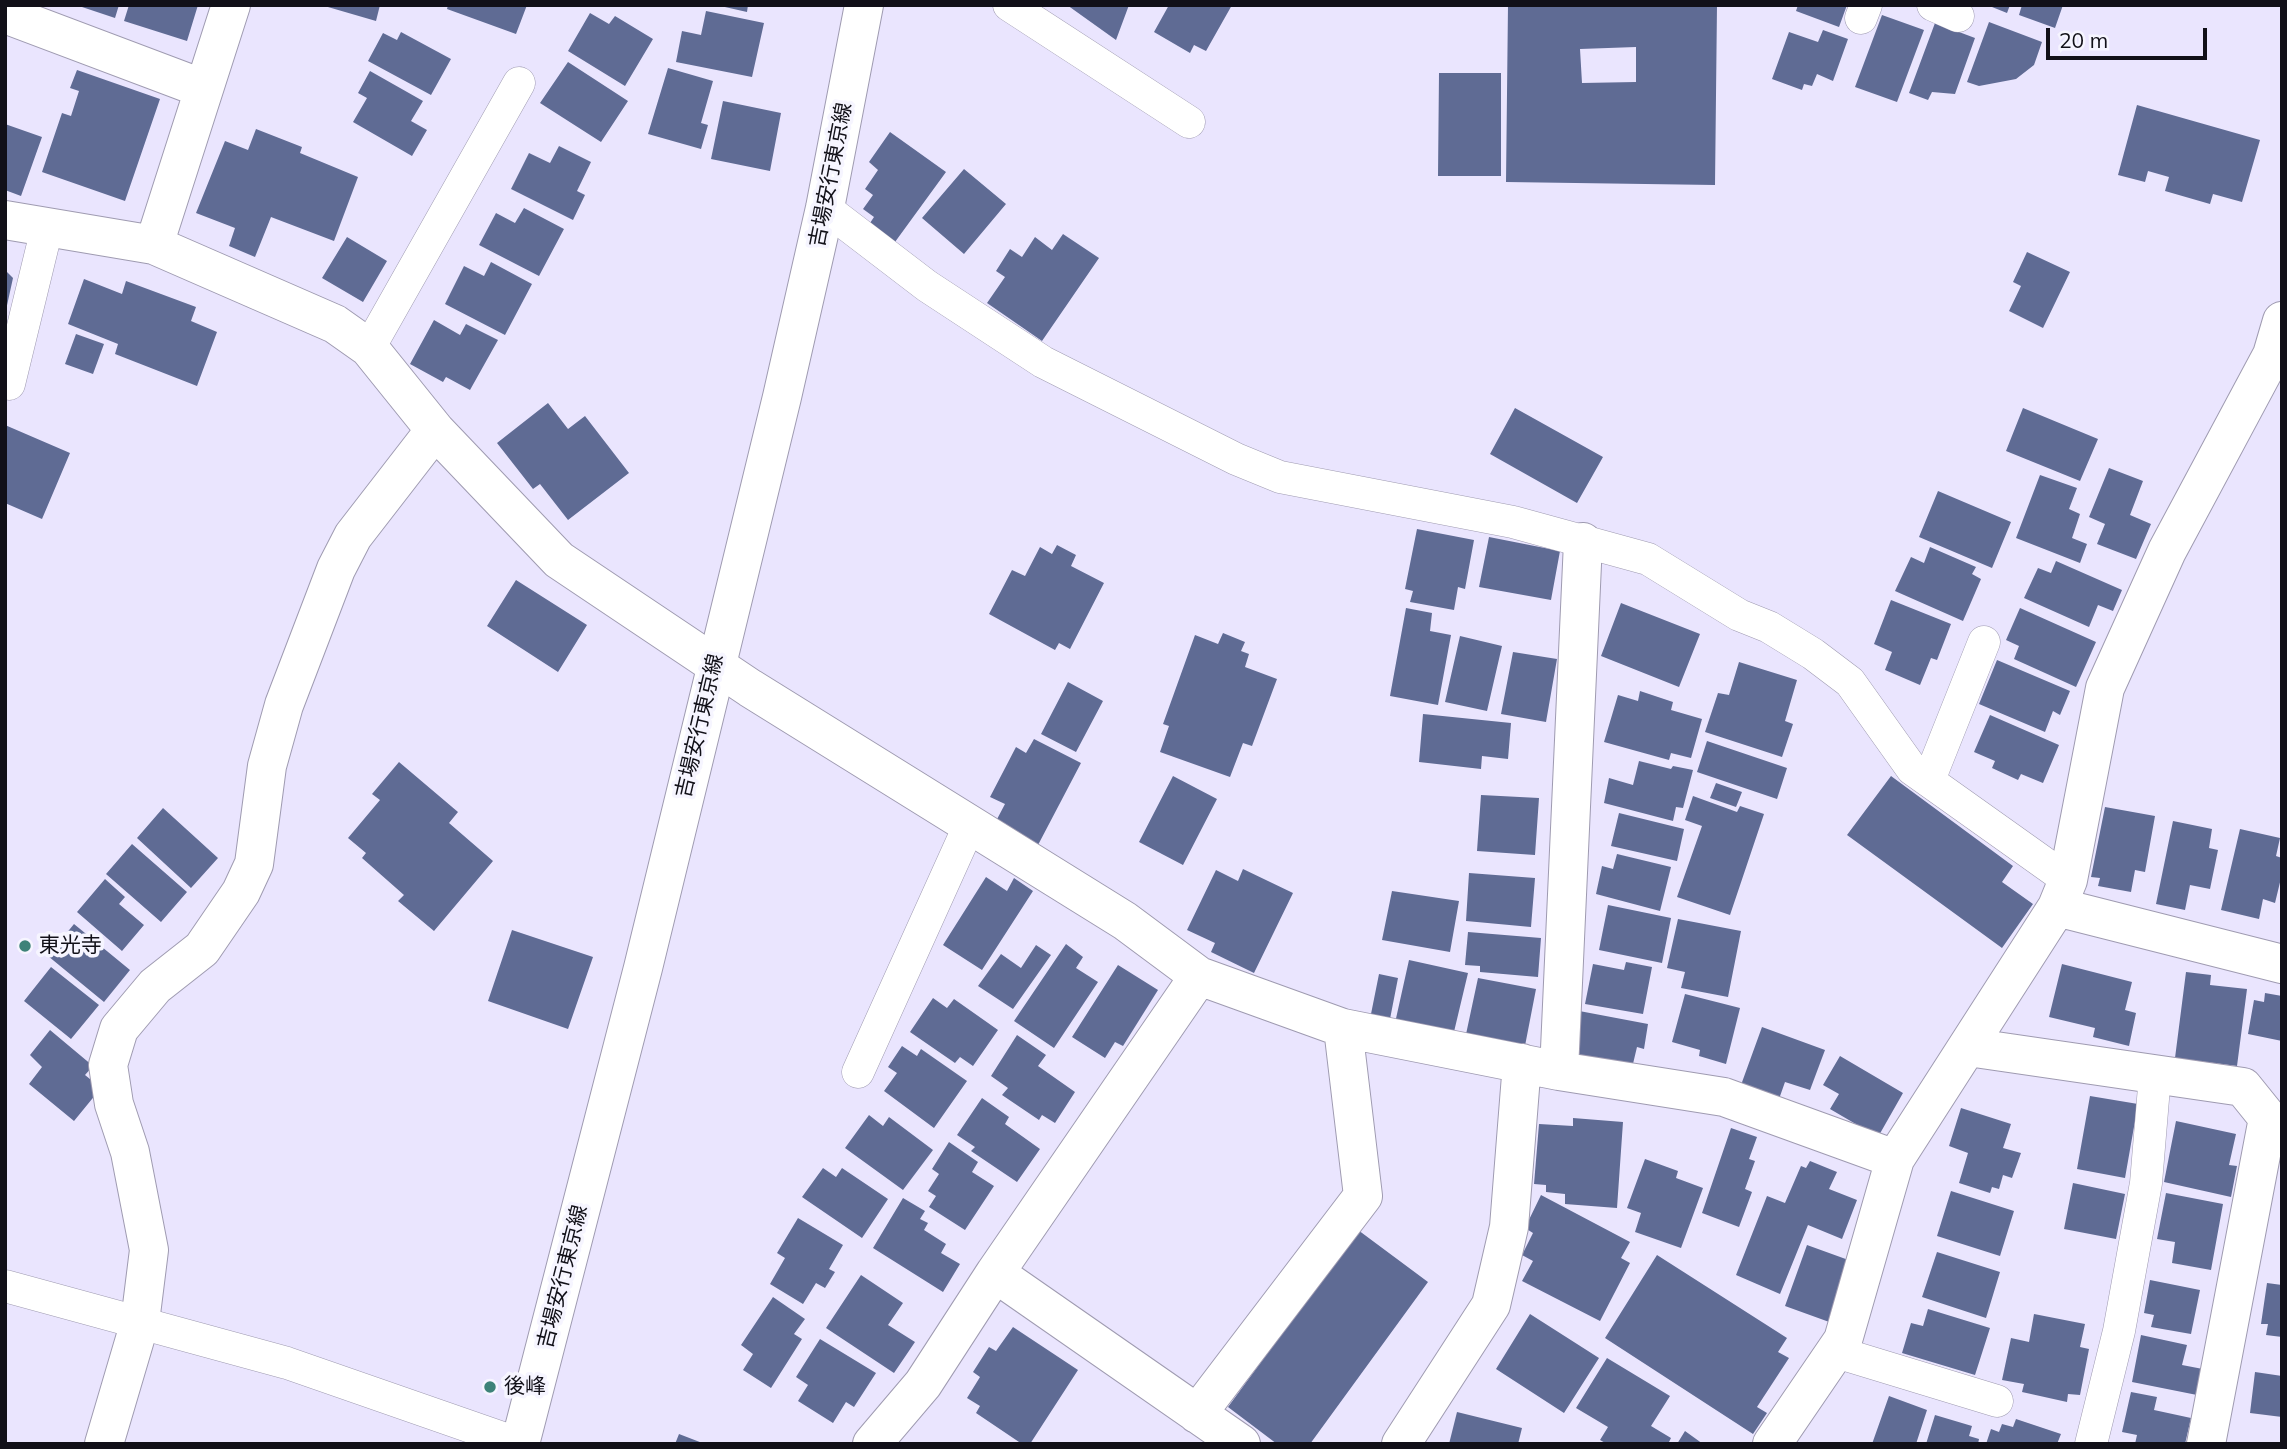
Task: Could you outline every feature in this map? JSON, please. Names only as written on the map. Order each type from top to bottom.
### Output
[{"type":"street","points":[[154,245],[230,5]]},
{"type":"street","name":"吉場安行東京線","points":[[520,1444],[643,968],[825,208],[864,5]]},
{"type":"street","points":[[5,14],[204,89]]},
{"type":"street","points":[[5,220],[154,245],[335,324],[369,348],[435,429],[559,560],[715,665],[1125,921],[1199,976],[1343,1028],[1559,1072],[1724,1097],[1895,1159]]},
{"type":"street","points":[[1772,1444],[1843,1340],[1895,1159],[2063,894],[2105,688],[2167,551],[2272,355],[2282,321]]},
{"type":"street","points":[[104,1444],[140,1322],[149,1250],[130,1152],[114,1104],[108,1065],[119,1029],[155,986],[202,949],[241,891],[254,864],[267,766],[284,705],[336,569],[353,536],[435,429]]},
{"type":"street","points":[[1559,1072],[1583,542]]},
{"type":"street","points":[[2063,894],[2282,964]]},
{"type":"street","points":[[872,1444],[923,1384],[995,1273],[1199,976]]},
{"type":"street","points":[[1197,1414],[1363,1196],[1343,1028]]},
{"type":"street","points":[[1968,1047],[2243,1087],[2268,1118],[2206,1444]]},
{"type":"street","points":[[1401,1444],[1491,1305],[1508,1227],[1522,1063]]},
{"type":"street","points":[[995,1273],[1241,1444]]},
{"type":"lane","points":[[1009,5],[1189,122]]},
{"type":"lane","points":[[369,348],[519,83]]},
{"type":"lane","points":[[825,208],[927,286],[1043,362],[1236,459],[1280,477],[1513,522],[1648,559],[1739,615],[1769,627],[1813,654],[1850,682],[1912,769],[1929,780],[2063,894]]},
{"type":"lane","points":[[9,384],[47,228]]},
{"type":"lane","points":[[1929,780],[1984,642]]},
{"type":"lane","points":[[858,1072],[970,824]]},
{"type":"lane","points":[[2091,1444],[2119,1331],[2146,1183],[2155,1075]]},
{"type":"lane","points":[[5,1286],[287,1363],[520,1444]]},
{"type":"lane","points":[[1836,1352],[1997,1401]]},
{"type":"building","points":[[76,5],[119,5],[115,18]]},
{"type":"building","points":[[129,5],[198,5],[187,41],[124,21]]},
{"type":"building","points":[[321,5],[380,5],[376,21]]},
{"type":"building","points":[[448,5],[527,5],[516,34],[447,9]]},
{"type":"building","points":[[716,5],[748,5],[747,12]]},
{"type":"building","points":[[1067,5],[1129,5],[1116,40]]},
{"type":"building","points":[[1169,5],[1232,5],[1206,51],[1194,45],[1190,53],[1154,32]]},
{"type":"building","points":[[1508,5],[1717,5],[1715,185],[1506,182]],"holes":[[[1636,47],[1636,82],[1582,83],[1580,49]]]},
{"type":"building","points":[[1798,5],[1847,5],[1839,27],[1796,11]]},
{"type":"building","points":[[1987,5],[2010,5],[2007,13]]},
{"type":"building","points":[[2022,5],[2063,5],[2055,28],[2019,15]]},
{"type":"building","points":[[706,11],[764,23],[752,77],[676,62],[682,31],[701,35]]},
{"type":"building","points":[[590,13],[609,24],[615,16],[653,39],[625,86],[568,51]]},
{"type":"building","points":[[1882,15],[1924,30],[1897,102],[1855,87]]},
{"type":"building","points":[[1989,22],[2042,42],[2034,65],[2016,79],[1979,86],[1967,82]]},
{"type":"building","points":[[1935,23],[1975,38],[1955,94],[1932,92],[1928,100],[1909,93]]},
{"type":"building","points":[[1823,30],[1848,39],[1833,81],[1817,74],[1812,86],[1804,84],[1802,90],[1772,79],[1789,32],[1818,42]]},
{"type":"building","points":[[401,32],[451,59],[431,95],[368,61],[383,33],[397,40]]},
{"type":"building","points":[[568,62],[628,101],[601,142],[540,103]]},
{"type":"building","points":[[668,68],[713,81],[701,123],[708,125],[701,149],[648,134]]},
{"type":"building","points":[[77,70],[160,99],[125,201],[42,172],[62,113],[71,116],[79,91],[70,88]]},
{"type":"building","points":[[370,71],[423,101],[411,121],[427,130],[412,156],[353,122],[367,98],[358,93]]},
{"type":"building","points":[[1439,73],[1501,73],[1501,176],[1438,176]]},
{"type":"building","points":[[723,101],[781,113],[770,171],[711,159]]},
{"type":"building","points":[[2137,105],[2260,140],[2242,202],[2213,194],[2210,204],[2165,191],[2169,177],[2148,171],[2145,182],[2118,175]]},
{"type":"building","points":[[5,124],[42,137],[21,196],[5,190]]},
{"type":"building","points":[[256,129],[302,147],[300,153],[358,177],[334,241],[271,217],[255,257],[229,246],[235,228],[196,213],[225,141],[248,150]]},
{"type":"building","points":[[890,132],[946,172],[895,242],[870,223],[874,217],[863,209],[873,195],[865,189],[878,170],[869,162]]},
{"type":"building","points":[[559,146],[591,162],[577,191],[585,195],[573,220],[511,189],[529,153],[550,163]]},
{"type":"building","points":[[964,169],[1006,204],[964,254],[922,218]]},
{"type":"building","points":[[524,208],[564,229],[539,276],[479,245],[496,213],[515,223]]},
{"type":"building","points":[[1063,234],[1099,258],[1042,341],[987,303],[1005,277],[996,271],[1010,249],[1022,257],[1035,237],[1052,250]]},
{"type":"building","points":[[347,237],[387,261],[363,302],[322,278]]},
{"type":"building","points":[[2027,252],[2070,272],[2043,328],[2009,311],[2021,286],[2013,282]]},
{"type":"building","points":[[491,262],[532,284],[505,335],[445,304],[464,266],[484,276]]},
{"type":"building","points":[[5,270],[13,278],[6,310],[5,310]]},
{"type":"building","points":[[84,279],[122,294],[126,281],[196,307],[191,321],[217,332],[197,386],[115,354],[118,344],[68,324]]},
{"type":"building","points":[[434,320],[460,335],[466,324],[498,340],[470,390],[446,377],[443,382],[410,364]]},
{"type":"building","points":[[76,334],[104,344],[93,374],[65,364]]},
{"type":"building","points":[[548,403],[568,429],[585,416],[629,473],[568,520],[540,484],[533,489],[497,443]]},
{"type":"building","points":[[1515,408],[1603,457],[1577,503],[1490,454]]},
{"type":"building","points":[[2023,408],[2098,439],[2080,481],[2006,451]]},
{"type":"building","points":[[5,425],[70,453],[42,519],[5,503]]},
{"type":"building","points":[[2109,468],[2143,481],[2130,515],[2151,524],[2136,559],[2097,544],[2105,524],[2089,517]]},
{"type":"building","points":[[2040,475],[2077,488],[2069,509],[2080,514],[2072,538],[2087,544],[2080,563],[2016,538]]},
{"type":"building","points":[[1938,491],[2011,522],[1992,568],[1919,537]]},
{"type":"building","points":[[1417,529],[1474,540],[1465,589],[1458,587],[1454,610],[1410,602],[1413,591],[1405,589]]},
{"type":"building","points":[[1489,537],[1560,551],[1551,600],[1479,587]]},
{"type":"building","points":[[1057,545],[1076,555],[1071,566],[1104,583],[1070,649],[1059,643],[1055,650],[989,614],[1012,570],[1025,576],[1040,547],[1052,554]]},
{"type":"building","points":[[1930,547],[1976,567],[1972,574],[1981,579],[1963,621],[1895,591],[1911,557],[1924,563]]},
{"type":"building","points":[[2056,561],[2122,590],[2113,611],[2098,605],[2089,627],[2024,598],[2038,568],[2051,573]]},
{"type":"building","points":[[516,580],[587,625],[558,672],[487,626]]},
{"type":"building","points":[[1891,600],[1951,624],[1937,660],[1931,658],[1920,685],[1885,670],[1892,652],[1874,644]]},
{"type":"building","points":[[1621,603],[1700,634],[1679,687],[1601,656]]},
{"type":"building","points":[[1406,608],[1432,613],[1430,631],[1451,635],[1438,705],[1390,696]]},
{"type":"building","points":[[2020,608],[2096,642],[2076,687],[2014,659],[2019,646],[2006,640]]},
{"type":"building","points":[[1223,633],[1245,642],[1241,651],[1249,654],[1245,667],[1277,679],[1252,746],[1243,743],[1230,777],[1160,752],[1169,726],[1163,724],[1195,635],[1218,644]]},
{"type":"building","points":[[1460,636],[1502,646],[1487,711],[1445,702]]},
{"type":"building","points":[[1513,652],[1557,659],[1546,722],[1501,714]]},
{"type":"building","points":[[1997,660],[2070,691],[2060,715],[2053,711],[2045,732],[1979,704]]},
{"type":"building","points":[[1739,662],[1797,680],[1785,721],[1793,724],[1782,757],[1705,732],[1718,693],[1729,695]]},
{"type":"building","points":[[1068,682],[1103,701],[1076,752],[1041,734]]},
{"type":"building","points":[[1640,691],[1673,702],[1671,710],[1702,719],[1691,758],[1671,753],[1669,760],[1604,742],[1618,695],[1638,701]]},
{"type":"building","points":[[1423,714],[1511,723],[1508,759],[1482,756],[1481,769],[1419,762]]},
{"type":"building","points":[[1990,715],[2059,745],[2043,783],[2021,774],[2018,780],[1992,768],[1995,761],[1974,752]]},
{"type":"building","points":[[1034,739],[1081,763],[1038,845],[995,823],[1005,804],[990,797],[1016,747],[1026,753]]},
{"type":"building","points":[[1707,741],[1787,768],[1777,799],[1697,772]]},
{"type":"building","points":[[1639,761],[1671,769],[1673,766],[1693,770],[1683,808],[1676,807],[1673,821],[1604,803],[1609,778],[1633,785]]},
{"type":"building","points":[[399,762],[458,812],[449,823],[493,861],[434,931],[398,901],[404,895],[362,858],[366,853],[348,838],[380,800],[372,794]]},
{"type":"building","points":[[1173,776],[1217,799],[1183,865],[1139,842]]},
{"type":"building","points":[[1891,776],[2013,866],[2002,882],[2033,904],[2002,948],[1847,835]]},
{"type":"building","points":[[1716,783],[1742,792],[1736,807],[1710,798]]},
{"type":"building","points":[[1481,795],[1539,798],[1535,855],[1477,851]]},
{"type":"building","points":[[1693,796],[1737,812],[1740,806],[1764,814],[1730,915],[1677,897],[1702,826],[1685,820]]},
{"type":"building","points":[[2105,807],[2155,816],[2145,872],[2135,870],[2131,892],[2098,886],[2100,878],[2091,877]]},
{"type":"building","points":[[163,808],[218,858],[191,888],[137,838]]},
{"type":"building","points":[[1619,813],[1684,829],[1677,861],[1611,846]]},
{"type":"building","points":[[2173,821],[2212,829],[2209,848],[2218,850],[2210,889],[2190,885],[2185,910],[2156,904]]},
{"type":"building","points":[[2240,829],[2280,838],[2276,856],[2282,858],[2282,874],[2275,903],[2263,899],[2259,919],[2221,910]]},
{"type":"building","points":[[132,844],[187,892],[161,922],[106,874]]},
{"type":"building","points":[[1617,854],[1671,867],[1660,911],[1596,894],[1602,866],[1613,869]]},
{"type":"building","points":[[1243,869],[1293,893],[1254,973],[1211,952],[1215,943],[1187,930],[1216,870],[1238,881]]},
{"type":"building","points":[[1469,873],[1535,878],[1531,927],[1466,921]]},
{"type":"building","points":[[986,877],[1007,891],[1014,878],[1033,891],[982,970],[943,945]]},
{"type":"building","points":[[105,879],[125,897],[119,904],[144,925],[122,951],[77,912]]},
{"type":"building","points":[[1392,891],[1459,901],[1450,952],[1382,940]]},
{"type":"building","points":[[1608,905],[1671,918],[1662,963],[1599,950]]},
{"type":"building","points":[[1678,919],[1741,931],[1728,997],[1681,988],[1685,972],[1667,968]]},
{"type":"building","points":[[74,924],[130,970],[104,1002],[48,956]]},
{"type":"building","points":[[512,930],[593,957],[568,1029],[488,1001]]},
{"type":"building","points":[[1468,932],[1541,938],[1538,977],[1480,972],[1480,966],[1465,965]]},
{"type":"building","points":[[1066,944],[1083,957],[1076,968],[1098,982],[1054,1048],[1014,1021]]},
{"type":"building","points":[[1036,945],[1051,955],[1013,1009],[978,986],[1001,954],[1021,968]]},
{"type":"building","points":[[1409,960],[1468,973],[1453,1036],[1395,1023]]},
{"type":"building","points":[[1626,962],[1652,967],[1643,1014],[1585,1004],[1593,964],[1624,970]]},
{"type":"building","points":[[2062,964],[2132,982],[2125,1010],[2136,1013],[2129,1046],[2093,1037],[2095,1028],[2049,1017]]},
{"type":"building","points":[[1118,965],[1158,990],[1123,1046],[1115,1042],[1105,1058],[1072,1037]]},
{"type":"building","points":[[51,967],[99,1005],[71,1039],[24,1001]]},
{"type":"building","points":[[2186,972],[2211,975],[2210,985],[2247,989],[2237,1066],[2175,1058]]},
{"type":"building","points":[[1379,974],[1398,978],[1390,1019],[1371,1014]]},
{"type":"building","points":[[1478,978],[1536,989],[1524,1051],[1465,1039]]},
{"type":"building","points":[[2265,993],[2282,996],[2282,1041],[2248,1034],[2254,1000],[2264,1002]]},
{"type":"building","points":[[1685,994],[1740,1008],[1726,1064],[1699,1056],[1700,1050],[1672,1042]]},
{"type":"building","points":[[933,998],[947,1008],[954,999],[998,1030],[973,1066],[960,1057],[955,1063],[910,1032]]},
{"type":"building","points":[[1574,1010],[1648,1024],[1644,1049],[1637,1047],[1632,1068],[1576,1057]]},
{"type":"building","points":[[1762,1027],[1825,1050],[1810,1090],[1785,1082],[1779,1099],[1741,1085]]},
{"type":"building","points":[[50,1030],[93,1066],[85,1075],[101,1088],[74,1121],[29,1084],[42,1067],[30,1055]]},
{"type":"building","points":[[1017,1035],[1046,1055],[1038,1066],[1075,1092],[1055,1123],[1042,1115],[1039,1120],[1002,1095],[1008,1088],[991,1076]]},
{"type":"building","points":[[902,1046],[917,1056],[921,1049],[967,1081],[934,1128],[884,1091],[897,1073],[888,1067]]},
{"type":"building","points":[[1840,1056],[1903,1093],[1878,1137],[1830,1109],[1839,1094],[1823,1085]]},
{"type":"building","points":[[2090,1096],[2138,1104],[2125,1178],[2077,1169]]},
{"type":"building","points":[[982,1098],[1009,1117],[1005,1124],[1040,1149],[1017,1182],[971,1151],[975,1147],[957,1135]]},
{"type":"building","points":[[1961,1108],[2011,1124],[2003,1148],[2021,1153],[2012,1178],[2003,1175],[1999,1189],[1992,1187],[1990,1193],[1959,1183],[1968,1153],[1949,1146]]},
{"type":"building","points":[[869,1115],[883,1126],[889,1117],[933,1150],[903,1190],[845,1148]]},
{"type":"building","points":[[1573,1118],[1623,1122],[1617,1208],[1565,1204],[1565,1194],[1546,1192],[1546,1185],[1534,1184],[1539,1124],[1573,1126]]},
{"type":"building","points":[[2176,1121],[2236,1134],[2229,1165],[2237,1166],[2231,1197],[2164,1182]]},
{"type":"building","points":[[1731,1128],[1757,1137],[1749,1159],[1755,1161],[1745,1189],[1752,1192],[1739,1227],[1702,1213]]},
{"type":"building","points":[[949,1142],[978,1162],[972,1172],[994,1186],[965,1230],[929,1207],[936,1196],[928,1191],[939,1174],[932,1169]]},
{"type":"building","points":[[1645,1159],[1678,1171],[1676,1178],[1703,1188],[1681,1248],[1635,1232],[1641,1213],[1627,1208]]},
{"type":"building","points":[[1810,1161],[1837,1172],[1829,1189],[1857,1200],[1842,1239],[1808,1225],[1780,1294],[1736,1275],[1767,1196],[1785,1203],[1801,1166],[1806,1168]]},
{"type":"building","points":[[823,1168],[836,1177],[842,1168],[888,1199],[862,1238],[802,1197]]},
{"type":"building","points":[[2073,1183],[2125,1194],[2116,1239],[2064,1229]]},
{"type":"building","points":[[1951,1191],[2014,1211],[2000,1256],[1937,1236]]},
{"type":"building","points":[[2166,1193],[2223,1204],[2211,1270],[2172,1263],[2175,1242],[2157,1239]]},
{"type":"building","points":[[1541,1195],[1630,1242],[1621,1258],[1630,1263],[1600,1321],[1522,1281],[1533,1261],[1522,1255],[1533,1233],[1525,1228]]},
{"type":"building","points":[[903,1198],[925,1211],[920,1219],[928,1223],[924,1230],[946,1244],[941,1253],[960,1264],[943,1292],[873,1248]]},
{"type":"building","points":[[798,1218],[843,1245],[829,1269],[835,1272],[825,1288],[816,1283],[803,1304],[770,1284],[785,1258],[777,1253]]},
{"type":"building","points":[[1358,1230],[1428,1282],[1310,1444],[1277,1444],[1228,1407]]},
{"type":"building","points":[[1807,1245],[1854,1262],[1832,1323],[1785,1306]]},
{"type":"building","points":[[1937,1252],[2000,1272],[1986,1318],[1922,1297]]},
{"type":"building","points":[[1657,1255],[1787,1338],[1778,1352],[1789,1358],[1757,1407],[1767,1413],[1753,1434],[1605,1338]]},
{"type":"building","points":[[861,1275],[903,1303],[888,1325],[915,1342],[894,1373],[826,1328]]},
{"type":"building","points":[[2150,1280],[2200,1290],[2191,1334],[2151,1327],[2154,1315],[2144,1313]]},
{"type":"building","points":[[2267,1283],[2282,1285],[2282,1337],[2266,1335],[2268,1324],[2261,1324]]},
{"type":"building","points":[[773,1297],[805,1319],[794,1334],[802,1339],[771,1388],[743,1370],[753,1354],[741,1345]]},
{"type":"building","points":[[1928,1309],[1990,1328],[1975,1375],[1902,1353],[1911,1323],[1923,1326]]},
{"type":"building","points":[[1530,1314],[1599,1358],[1564,1413],[1496,1369]]},
{"type":"building","points":[[2034,1314],[2085,1324],[2080,1347],[2089,1349],[2080,1395],[2068,1394],[2067,1402],[2022,1392],[2024,1384],[2002,1380],[2011,1338],[2029,1342]]},
{"type":"building","points":[[1013,1327],[1078,1370],[1030,1444],[1022,1444],[976,1413],[980,1406],[967,1398],[980,1377],[973,1372],[989,1347],[996,1351]]},
{"type":"building","points":[[2141,1335],[2187,1345],[2182,1365],[2208,1370],[2202,1396],[2132,1382]]},
{"type":"building","points":[[820,1339],[876,1373],[854,1407],[846,1402],[833,1423],[798,1401],[808,1385],[796,1377]]},
{"type":"building","points":[[1607,1358],[1670,1396],[1651,1426],[1671,1438],[1668,1444],[1607,1444],[1600,1440],[1608,1427],[1576,1408]]},
{"type":"building","points":[[2255,1372],[2282,1376],[2282,1417],[2250,1413]]},
{"type":"building","points":[[2131,1392],[2157,1397],[2154,1410],[2191,1418],[2185,1444],[2135,1444],[2137,1435],[2122,1432]]},
{"type":"building","points":[[1889,1396],[1927,1410],[1916,1444],[1872,1444]]},
{"type":"building","points":[[1457,1412],[1522,1428],[1518,1444],[1449,1444]]},
{"type":"building","points":[[1935,1415],[1972,1426],[1969,1436],[1979,1439],[1978,1444],[1926,1444]]},
{"type":"building","points":[[2016,1419],[2061,1434],[2057,1444],[1986,1444],[1991,1429],[1999,1432],[2002,1424],[2013,1427]]},
{"type":"building","points":[[1685,1431],[1703,1444],[1677,1444]]},
{"type":"building","points":[[679,1434],[705,1444],[675,1444]]},
{"type":"place","name":"東光寺","points":[[25,946]]},
{"type":"place","name":"後峰","points":[[490,1387]]}]
